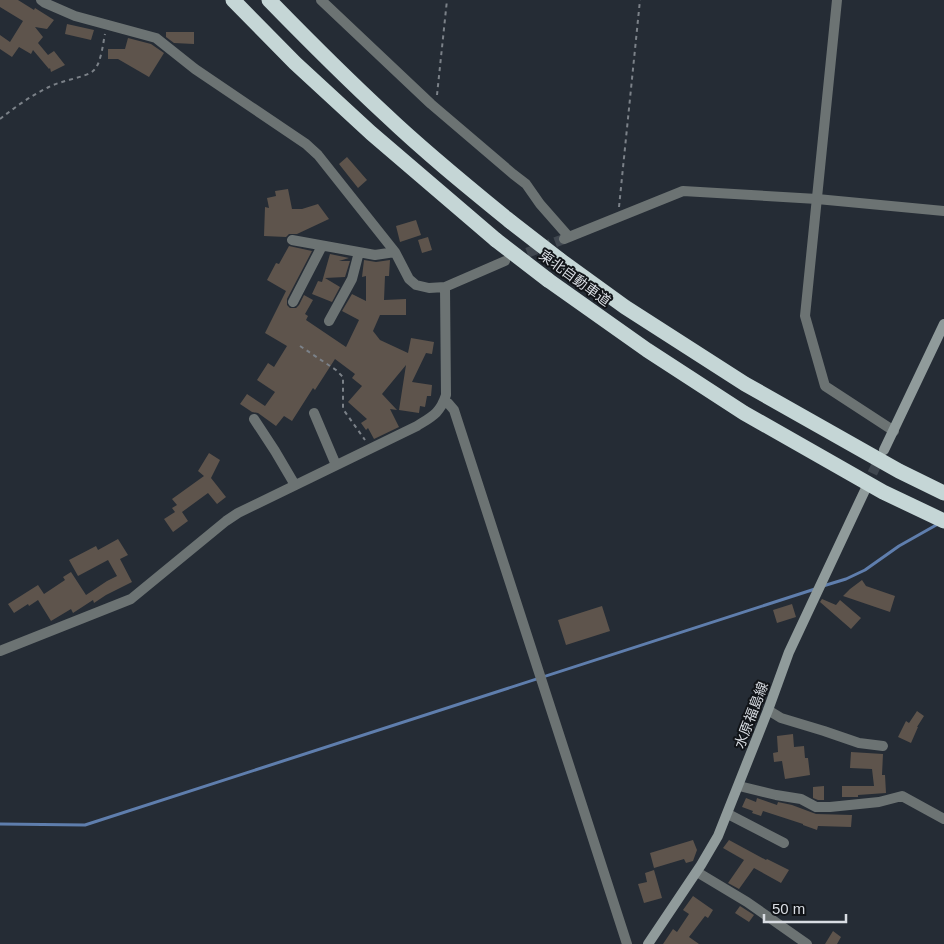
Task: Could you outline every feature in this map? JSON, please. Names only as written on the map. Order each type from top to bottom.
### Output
[{"type":"highway","name":"東北自動車道","points":[[233,0],[295,63],[371,133],[496,240],[548,280],[647,350],[744,413],[883,492],[944,521]]},
{"type":"highway","name":"東北自動車道","points":[[269,0],[387,116],[452,174],[560,260],[625,307],[745,384],[899,471],[944,493]]},
{"type":"main road","points":[[884,450],[944,324]]},
{"type":"main road","name":"水原福島線","points":[[648,944],[697,872],[718,836],[739,786],[789,652],[866,488]]},
{"type":"street","points":[[41,0],[75,16],[156,38],[196,69],[306,144],[318,156],[395,252],[409,279],[416,285],[429,288],[445,287],[505,261]]},
{"type":"street","points":[[321,0],[431,104],[526,184],[567,238],[683,191],[818,199],[944,211]]},
{"type":"street","points":[[837,0],[805,316],[825,386],[894,431]]},
{"type":"street","points":[[292,240],[375,255],[395,252]]},
{"type":"street","points":[[293,302],[322,246]]},
{"type":"street","points":[[329,321],[352,279],[359,252]]},
{"type":"street","points":[[0,651],[131,599],[238,512],[417,426],[436,414],[444,402],[447,385],[445,287]]},
{"type":"street","points":[[444,402],[448,403],[454,410],[627,944]]},
{"type":"street","points":[[314,413],[336,465]]},
{"type":"street","points":[[254,419],[295,484]]},
{"type":"street","points":[[768,710],[782,718],[859,743],[883,746]]},
{"type":"street","points":[[739,786],[801,799],[816,807],[879,802],[902,796],[944,819]]},
{"type":"street","points":[[728,814],[784,843]]},
{"type":"street","points":[[697,872],[747,902],[807,944]]},
{"type":"path","points":[[431,104],[437,96],[447,0]]},
{"type":"path","points":[[618,217],[640,0]]},
{"type":"path","points":[[0,119],[15,107],[50,86],[93,71],[98,63],[107,24]]},
{"type":"path","points":[[300,346],[336,370],[343,377],[344,410],[371,448]]},
{"type":"building","points":[[0,0],[18,0],[54,20],[47,29],[35,27],[43,37],[38,43],[48,55],[54,51],[65,65],[51,72],[50,68],[33,50],[31,54],[19,47],[12,57],[0,49],[0,35],[10,42],[23,21],[0,7]]},
{"type":"building","points":[[67,24],[94,30],[91,40],[65,34]]},
{"type":"building","points":[[166,32],[194,32],[194,44],[174,43],[166,37]]},
{"type":"building","points":[[128,38],[151,44],[164,53],[149,77],[118,59],[108,59],[108,49],[125,49]]},
{"type":"building","points":[[347,157],[367,180],[358,188],[339,164]]},
{"type":"building","points":[[288,189],[292,209],[302,209],[318,204],[329,219],[297,234],[289,234],[286,237],[264,236],[265,207],[269,208],[267,198],[276,196],[275,191]]},
{"type":"building","points":[[416,220],[421,235],[400,242],[396,226]]},
{"type":"building","points":[[428,237],[432,250],[422,253],[418,240]]},
{"type":"building","points":[[289,246],[312,251],[287,299],[287,305],[290,308],[296,308],[304,295],[313,300],[305,314],[308,316],[306,320],[346,347],[359,320],[342,311],[352,294],[366,301],[366,276],[362,277],[364,260],[376,262],[390,260],[389,276],[385,276],[384,300],[406,299],[406,315],[380,315],[373,331],[380,340],[408,353],[411,338],[434,342],[432,354],[426,353],[412,382],[432,385],[431,396],[427,396],[425,407],[420,406],[419,413],[399,410],[406,365],[382,394],[397,410],[390,409],[399,427],[374,439],[368,428],[366,430],[361,423],[367,419],[348,402],[362,386],[352,378],[355,374],[335,359],[315,390],[313,388],[292,421],[284,416],[276,426],[258,413],[252,412],[240,404],[247,394],[265,406],[275,392],[257,380],[268,363],[274,367],[287,346],[265,333],[286,291],[267,280],[276,263],[279,264]]},
{"type":"building","points":[[330,254],[349,258],[339,261],[350,261],[345,277],[325,278],[340,287],[332,302],[312,294],[318,281],[322,282]]},
{"type":"building","points":[[209,453],[220,460],[211,478],[226,497],[217,504],[208,493],[182,512],[188,521],[173,532],[164,519],[175,512],[172,508],[177,505],[172,499],[204,476],[198,471]]},
{"type":"building","points":[[118,539],[128,555],[120,559],[132,582],[94,603],[93,600],[73,613],[71,609],[51,621],[38,600],[14,613],[8,604],[38,585],[44,594],[65,580],[63,577],[71,572],[86,595],[117,576],[108,560],[78,576],[69,560],[96,546],[98,550]]},
{"type":"building","points":[[862,580],[866,586],[895,596],[890,612],[843,596]]},
{"type":"building","points":[[822,599],[836,605],[840,600],[861,618],[851,629],[820,602]]},
{"type":"building","points":[[792,604],[796,617],[777,623],[773,610]]},
{"type":"building","points":[[602,606],[610,631],[566,645],[558,620]]},
{"type":"building","points":[[917,711],[924,716],[917,727],[911,743],[898,737],[906,721],[909,723]]},
{"type":"building","points":[[793,734],[794,747],[804,746],[810,775],[785,779],[782,761],[774,762],[773,753],[778,752],[777,736]]},
{"type":"building","points":[[851,752],[883,754],[882,775],[885,775],[886,793],[842,797],[842,786],[874,786],[872,769],[850,768]]},
{"type":"building","points":[[824,786],[824,800],[813,798],[813,787]]},
{"type":"building","points":[[746,798],[756,802],[757,798],[777,805],[778,802],[792,805],[816,814],[852,815],[851,827],[818,826],[817,830],[763,811],[761,816],[742,807]]},
{"type":"building","points":[[693,840],[697,850],[693,861],[686,863],[684,859],[654,868],[650,853]]},
{"type":"building","points":[[729,840],[789,870],[781,883],[754,868],[739,889],[728,883],[744,860],[723,848]]},
{"type":"building","points":[[654,870],[662,898],[644,903],[638,884],[647,882],[645,873]]},
{"type":"building","points":[[693,896],[713,910],[708,918],[705,916],[689,937],[699,944],[663,944],[673,929],[677,932],[689,914],[683,910]]},
{"type":"building","points":[[740,906],[754,915],[749,922],[735,913]]},
{"type":"building","points":[[833,931],[841,937],[837,944],[825,944]]},
{"type":"waterway","points":[[823,586],[846,579],[865,570],[899,546],[938,524]]},
{"type":"waterway","points":[[0,824],[85,825],[815,589]]},
{"type":"tunnel","points":[[513,258],[564,239]]},
{"type":"tunnel","points":[[866,487],[881,455]]}]
